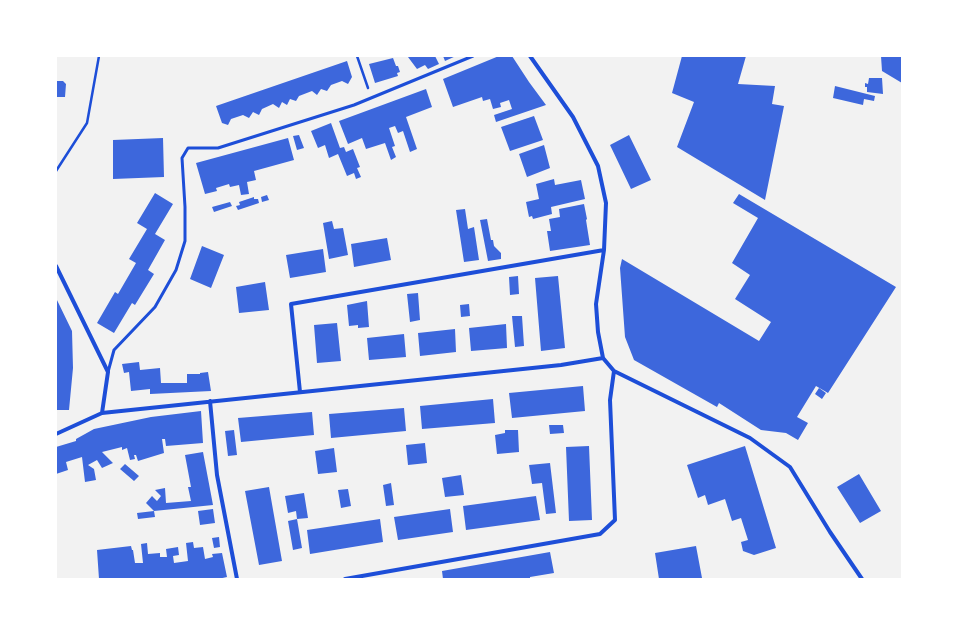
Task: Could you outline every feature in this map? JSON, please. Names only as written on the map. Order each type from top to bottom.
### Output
[{"type":"street","points":[[530,56],[573,118],[598,166],[606,202],[604,250],[596,304],[598,332],[603,358],[614,370],[750,438],[790,467],[830,532],[862,579]]},
{"type":"street","points":[[300,392],[291,304],[604,250]]},
{"type":"street","points":[[56,266],[108,372],[102,413]]},
{"type":"street","points":[[56,434],[102,413],[560,365],[603,358]]},
{"type":"street","points":[[345,579],[600,534],[616,520],[610,400],[614,370]]},
{"type":"street","points":[[210,401],[217,475],[237,579]]},
{"type":"lane","points":[[108,372],[114,350],[155,307],[176,270],[185,241],[185,207],[182,158],[188,148],[218,148],[354,105],[474,56]]},
{"type":"path","points":[[56,171],[87,123],[98,56],[104,56]]},
{"type":"path","points":[[357,56],[366,80]]},
{"type":"building","points":[[435,56],[439,64],[428,69],[425,65],[417,69],[408,57]]},
{"type":"building","points":[[443,56],[456,56],[445,61]]},
{"type":"building","points":[[499,56],[512,56],[546,105],[496,122],[494,115],[512,109],[509,100],[500,103],[501,107],[493,109],[490,99],[483,101],[482,97],[453,107],[443,79]]},
{"type":"building","points":[[682,56],[746,56],[738,84],[775,86],[772,104],[784,106],[765,200],[677,147],[694,102],[672,93]]},
{"type":"building","points":[[881,56],[902,56],[902,83],[882,71]]},
{"type":"building","points":[[393,58],[400,72],[397,73],[398,76],[375,83],[369,64]]},
{"type":"building","points":[[347,61],[352,77],[348,84],[342,81],[331,85],[327,91],[321,89],[317,95],[312,91],[299,96],[296,101],[290,99],[287,105],[282,102],[279,108],[273,104],[262,109],[259,115],[253,112],[249,118],[243,115],[231,119],[228,125],[222,123],[216,106]]},
{"type":"building","points":[[869,78],[882,78],[883,94],[867,92],[865,83],[868,84]]},
{"type":"building","points":[[56,81],[63,81],[66,84],[65,97],[56,97]]},
{"type":"building","points":[[835,86],[875,96],[874,101],[864,99],[863,105],[833,98]]},
{"type":"building","points":[[426,89],[432,107],[406,117],[417,149],[410,152],[403,131],[398,133],[395,126],[389,128],[395,146],[392,147],[396,157],[391,160],[385,143],[366,149],[362,138],[348,144],[339,121]]},
{"type":"building","points":[[534,116],[543,140],[510,151],[501,127]]},
{"type":"building","points":[[331,123],[340,148],[344,147],[346,152],[353,149],[360,167],[357,168],[361,177],[356,179],[354,173],[347,176],[338,154],[329,158],[325,145],[318,148],[311,131]]},
{"type":"building","points":[[299,135],[304,148],[297,150],[293,136]]},
{"type":"building","points":[[629,135],[651,180],[631,189],[610,145]]},
{"type":"building","points":[[163,138],[164,177],[113,179],[113,140]]},
{"type":"building","points":[[288,138],[294,160],[254,171],[256,180],[247,182],[249,194],[241,195],[239,185],[230,187],[229,184],[216,188],[217,191],[205,194],[196,163]]},
{"type":"building","points":[[544,145],[550,168],[527,177],[519,154]]},
{"type":"building","points":[[554,179],[555,185],[581,180],[585,199],[551,207],[552,214],[533,219],[532,216],[529,217],[526,202],[539,199],[536,184]]},
{"type":"building","points":[[155,193],[173,204],[155,234],[165,240],[148,270],[154,274],[135,305],[132,303],[114,333],[97,323],[115,292],[118,294],[136,263],[129,259],[147,229],[137,223]]},
{"type":"building","points":[[739,194],[896,287],[828,393],[816,386],[797,417],[808,423],[798,440],[786,433],[761,430],[719,403],[717,407],[634,360],[625,337],[620,268],[622,259],[759,341],[771,322],[735,299],[750,275],[732,263],[758,218],[733,203]]},
{"type":"building","points":[[267,195],[269,200],[262,202],[261,197]]},
{"type":"building","points":[[254,197],[254,199],[258,199],[259,203],[238,210],[236,206],[240,205],[239,202]]},
{"type":"building","points":[[230,202],[232,206],[214,212],[212,207]]},
{"type":"building","points":[[584,204],[590,245],[550,251],[547,231],[551,231],[549,219],[560,217],[559,209]]},
{"type":"building","points":[[465,209],[468,229],[474,227],[479,260],[464,262],[456,210]]},
{"type":"building","points":[[487,219],[491,240],[493,240],[494,246],[501,253],[501,259],[488,261],[480,220]]},
{"type":"building","points":[[332,221],[334,229],[343,228],[348,255],[329,259],[323,223]]},
{"type":"building","points":[[387,238],[391,260],[354,267],[351,244]]},
{"type":"building","points":[[202,246],[224,255],[211,288],[190,279]]},
{"type":"building","points":[[323,249],[326,272],[290,278],[286,255]]},
{"type":"building","points":[[518,276],[519,294],[510,295],[509,277]]},
{"type":"building","points":[[558,276],[565,348],[541,351],[535,278]]},
{"type":"building","points":[[265,282],[269,310],[239,313],[236,287]]},
{"type":"building","points":[[418,293],[420,320],[410,322],[407,294]]},
{"type":"building","points":[[56,298],[72,331],[73,368],[69,410],[56,410]]},
{"type":"building","points":[[367,301],[369,327],[358,328],[358,325],[349,326],[347,305]]},
{"type":"building","points":[[469,304],[470,316],[461,317],[460,305]]},
{"type":"building","points":[[512,316],[522,316],[524,346],[515,347]]},
{"type":"building","points":[[337,323],[341,361],[317,363],[314,325]]},
{"type":"building","points":[[506,324],[507,348],[471,351],[469,328]]},
{"type":"building","points":[[455,329],[456,352],[420,356],[418,333]]},
{"type":"building","points":[[404,334],[406,357],[369,360],[367,338]]},
{"type":"building","points":[[139,362],[140,370],[160,368],[161,383],[187,383],[187,374],[200,374],[208,372],[211,391],[150,394],[150,389],[131,391],[129,372],[124,373],[122,364]]},
{"type":"building","points":[[583,386],[585,411],[512,418],[509,393]]},
{"type":"building","points":[[819,388],[826,393],[822,399],[815,394]]},
{"type":"building","points":[[493,399],[495,423],[422,429],[420,406]]},
{"type":"building","points":[[404,408],[406,431],[331,438],[329,414]]},
{"type":"building","points":[[201,411],[203,443],[166,446],[165,439],[162,439],[164,453],[138,461],[136,455],[134,455],[135,459],[130,460],[127,448],[122,450],[122,447],[102,452],[113,463],[102,468],[97,460],[88,465],[94,469],[96,480],[85,482],[82,457],[66,462],[68,470],[56,474],[56,447],[76,441],[76,439],[94,429],[151,417]]},
{"type":"building","points":[[312,412],[314,435],[241,442],[238,418]]},
{"type":"building","points":[[549,425],[563,425],[564,433],[550,434]]},
{"type":"building","points":[[234,430],[237,455],[228,456],[225,431]]},
{"type":"building","points":[[505,430],[518,430],[519,452],[497,454],[495,435],[505,433]]},
{"type":"building","points":[[425,443],[427,463],[408,465],[406,445]]},
{"type":"building","points":[[589,446],[592,520],[569,521],[566,447]]},
{"type":"building","points":[[745,446],[776,548],[754,555],[743,551],[741,542],[748,540],[741,518],[732,521],[725,499],[708,505],[705,495],[698,498],[687,465]]},
{"type":"building","points":[[334,448],[337,472],[318,474],[315,451]]},
{"type":"building","points":[[203,452],[213,505],[154,511],[146,503],[152,496],[157,501],[161,496],[155,490],[165,488],[166,503],[191,501],[188,487],[191,487],[185,455]]},
{"type":"building","points":[[550,463],[556,513],[546,514],[542,483],[532,484],[529,465]]},
{"type":"building","points":[[125,464],[139,476],[134,481],[120,469]]},
{"type":"building","points":[[859,474],[881,511],[860,523],[837,487]]},
{"type":"building","points":[[461,475],[464,495],[445,497],[442,478]]},
{"type":"building","points":[[391,483],[394,505],[386,506],[383,485]]},
{"type":"building","points":[[269,487],[282,561],[259,565],[245,491]]},
{"type":"building","points":[[348,489],[351,506],[341,508],[338,490]]},
{"type":"building","points":[[304,493],[308,518],[297,519],[296,511],[288,513],[285,496]]},
{"type":"building","points":[[536,496],[540,520],[466,530],[463,506]]},
{"type":"building","points":[[213,509],[215,523],[200,525],[198,511]]},
{"type":"building","points":[[450,509],[453,532],[398,540],[394,517]]},
{"type":"building","points":[[154,511],[155,517],[138,519],[137,513]]},
{"type":"building","points":[[297,519],[302,548],[293,550],[288,521]]},
{"type":"building","points":[[380,519],[383,542],[310,554],[307,530]]},
{"type":"building","points":[[219,537],[220,547],[214,548],[212,538]]},
{"type":"building","points":[[193,542],[194,548],[203,547],[205,559],[213,557],[212,554],[222,553],[227,577],[218,579],[99,579],[97,550],[131,546],[135,563],[143,563],[141,544],[147,543],[148,554],[160,553],[160,557],[167,557],[166,549],[178,547],[179,555],[173,556],[174,563],[188,561],[186,543]]},
{"type":"building","points":[[696,546],[702,578],[659,579],[655,553]]},
{"type":"building","points":[[550,552],[554,573],[530,577],[530,579],[443,579],[442,571]]}]
